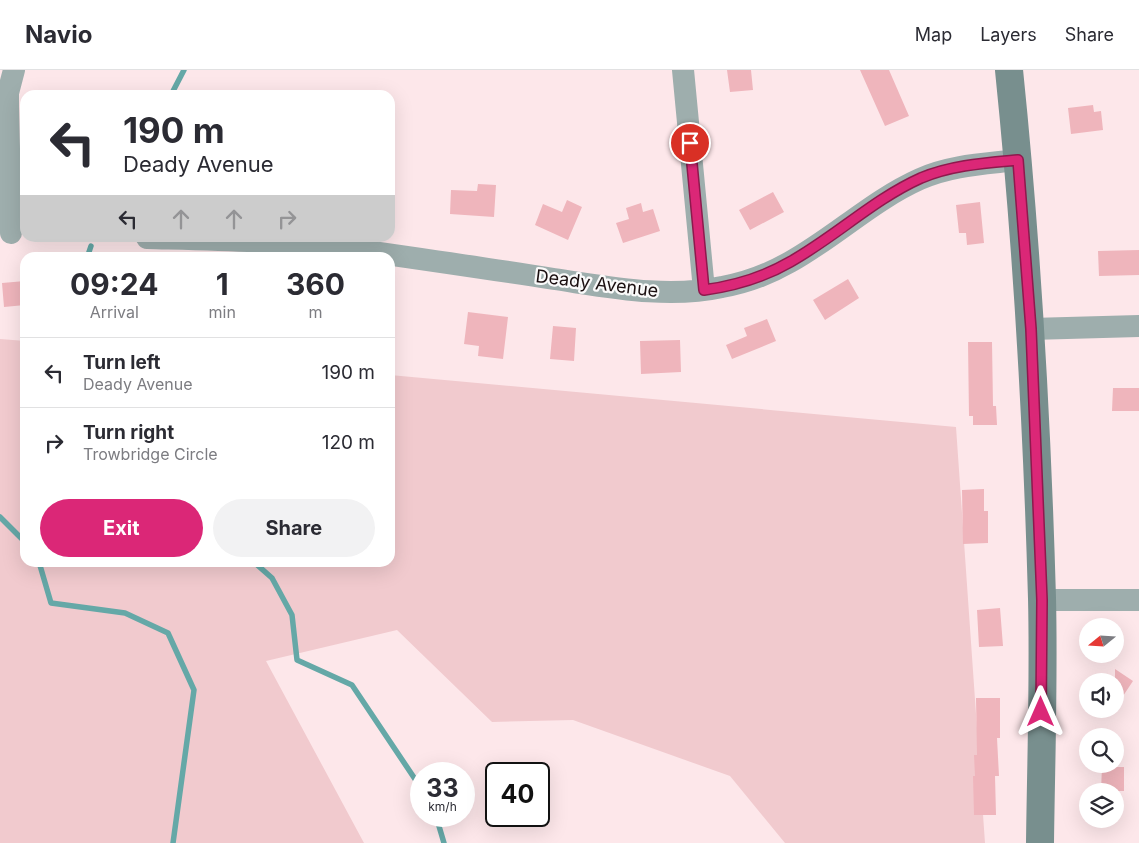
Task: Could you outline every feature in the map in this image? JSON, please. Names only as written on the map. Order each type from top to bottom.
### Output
[{"type":"street","points":[[12,232],[8,93],[14,70]]},
{"type":"street","points":[[683,70],[704,290]]},
{"type":"street","points":[[1009,70],[1031,329],[1042,600],[1040,843]]},
{"type":"street","name":"Deady Avenue","points":[[395,255],[616,288],[661,291],[704,290],[743,282],[791,262],[887,197],[921,178],[941,170],[1018,160]]},
{"type":"street","name":"Deady Avenue","points":[[261,242],[375,252]]},
{"type":"street","points":[[1031,329],[1139,326]]},
{"type":"street","points":[[1042,600],[1139,600]]},
{"type":"shaded area","points":[[0,339],[20,341],[20,567],[395,567],[395,375],[956,427],[985,843],[785,843],[730,776],[573,720],[492,722],[397,630],[266,661],[364,843],[0,843]]},
{"type":"building","points":[[727,70],[751,70],[753,90],[730,92]]},
{"type":"building","points":[[860,70],[889,70],[909,116],[885,126]]},
{"type":"building","points":[[1093,105],[1094,112],[1101,111],[1103,130],[1071,134],[1068,108]]},
{"type":"building","points":[[478,184],[496,185],[494,217],[450,214],[451,190],[477,191]]},
{"type":"building","points":[[773,192],[784,212],[750,230],[739,210]]},
{"type":"building","points":[[567,200],[582,207],[568,240],[535,225],[543,204],[562,212]]},
{"type":"building","points":[[980,202],[984,243],[967,245],[966,233],[959,233],[956,205]]},
{"type":"building","points":[[641,203],[643,212],[653,209],[660,231],[623,243],[616,223],[629,219],[626,208]]},
{"type":"building","points":[[1139,250],[1139,275],[1099,276],[1098,251]]},
{"type":"building","points":[[848,279],[859,298],[825,320],[813,300]]},
{"type":"building","points":[[20,281],[20,305],[4,307],[2,283]]},
{"type":"building","points":[[468,312],[508,317],[503,359],[478,356],[479,346],[464,344]]},
{"type":"building","points":[[767,319],[776,341],[732,359],[726,345],[747,336],[744,328]]},
{"type":"building","points":[[553,326],[576,328],[574,361],[550,359]]},
{"type":"building","points":[[680,340],[681,372],[641,374],[640,341]]},
{"type":"building","points":[[968,342],[992,342],[993,406],[996,406],[997,425],[973,425],[973,416],[969,416]]},
{"type":"building","points":[[1113,388],[1139,388],[1139,411],[1112,411]]},
{"type":"building","points":[[984,489],[984,511],[988,511],[988,543],[963,544],[962,490]]},
{"type":"building","points":[[1000,608],[1003,646],[979,647],[977,610]]},
{"type":"building","points":[[1124,675],[1133,681],[1124,694]]},
{"type":"building","points":[[976,698],[1000,698],[1000,738],[997,738],[999,776],[995,776],[996,815],[974,815],[974,755],[977,755]]},
{"type":"building","points":[[1102,773],[1124,773],[1124,783],[1101,783]]},
{"type":"waterway","points":[[174,90],[184,70]]},
{"type":"waterway","points":[[89,252],[91,246]]},
{"type":"waterway","points":[[0,517],[20,537]]},
{"type":"waterway","points":[[40,567],[51,603],[125,613],[168,633],[194,690],[173,843]]},
{"type":"waterway","points":[[260,567],[272,578],[292,615],[297,660],[352,685],[410,772]]},
{"type":"waterway","points":[[439,827],[444,843]]},
{"type":"route","points":[[690,143],[704,290],[743,282],[791,262],[887,197],[921,178],[950,168],[1018,160],[1031,329],[1042,600],[1041,712]]}]
